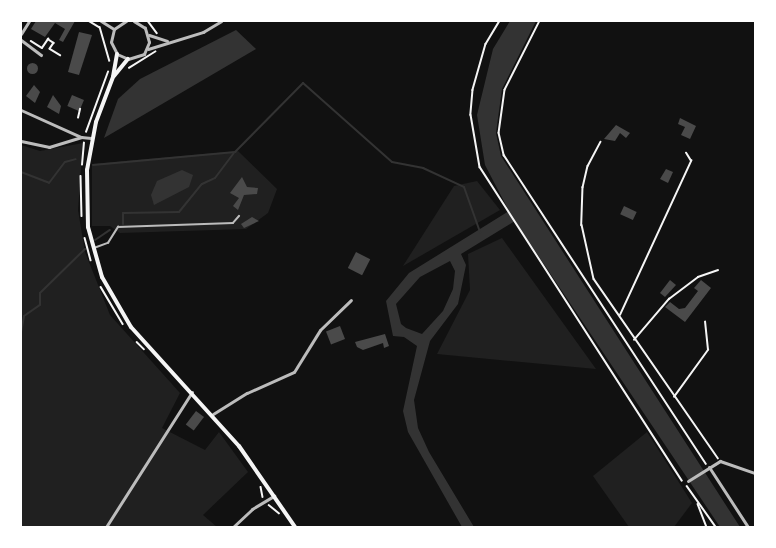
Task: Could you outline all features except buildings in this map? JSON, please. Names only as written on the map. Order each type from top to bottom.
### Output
[{"type":"main road","points":[[117,54],[113,77],[92,138],[86,199],[93,248],[102,277],[124,322],[213,414],[295,527]]},
{"type":"main road","points":[[113,77],[128,59]]},
{"type":"street","points":[[21,34],[29,21]]},
{"type":"street","points":[[126,21],[114,29],[111,42],[117,54],[128,59],[139,57],[147,50],[203,33],[221,21]]},
{"type":"street","points":[[134,21],[149,34],[171,42]]},
{"type":"street","points":[[102,22],[114,29]]},
{"type":"street","points":[[147,50],[149,34]]},
{"type":"street","points":[[21,40],[41,55]]},
{"type":"street","points":[[21,110],[83,137],[92,138]]},
{"type":"street","points":[[21,141],[49,147],[83,137]]},
{"type":"street","points":[[213,414],[248,393],[294,372],[320,330],[351,300]]},
{"type":"street","points":[[106,527],[192,392]]},
{"type":"street","points":[[688,481],[720,462],[755,473]]},
{"type":"street","points":[[707,468],[748,527]]},
{"type":"street","points":[[233,527],[252,509],[274,496]]},
{"type":"lane","points":[[93,248],[108,243],[118,227],[233,223],[239,216]]},
{"type":"lane","points":[[211,420],[213,414]]},
{"type":"path","points":[[89,21],[100,28]]},
{"type":"path","points":[[500,21],[486,44],[473,90],[471,115],[480,167],[502,208],[716,527]]},
{"type":"path","points":[[540,21],[505,90],[500,133],[504,154],[707,468]]},
{"type":"path","points":[[82,218],[83,137],[109,70],[109,55],[100,28],[102,22]]},
{"type":"path","points":[[21,34],[42,48],[48,39],[54,43],[50,49],[60,55]]},
{"type":"path","points":[[78,118],[80,109]]},
{"type":"path","points":[[601,142],[584,177],[582,225],[594,279],[720,462]]},
{"type":"path","points":[[620,317],[691,161],[686,153]]},
{"type":"path","points":[[85,234],[93,266]]},
{"type":"path","points":[[634,340],[669,299],[698,277],[718,270]]},
{"type":"path","points":[[98,279],[129,333]]},
{"type":"path","points":[[674,397],[708,350],[705,322]]},
{"type":"path","points":[[134,338],[150,356]]},
{"type":"path","points":[[259,482],[266,501],[281,515]]},
{"type":"path","points":[[697,501],[707,527]]},
{"type":"shaded area","points":[[510,21],[536,21],[502,89],[496,133],[501,156],[740,527],[720,527],[515,221],[461,254],[466,265],[458,304],[430,341],[414,400],[418,428],[429,452],[474,527],[462,527],[408,432],[403,411],[417,346],[404,337],[393,336],[386,301],[409,273],[509,211],[485,165],[477,115],[493,49]],"holes":[[[450,261],[455,271],[453,289],[443,311],[422,334],[401,324],[396,304],[420,277]]]},
{"type":"shaded area","points":[[236,30],[256,49],[104,138],[118,99],[140,79]]},
{"type":"shaded area","points":[[83,143],[78,210],[85,252],[110,315],[180,393],[162,428],[205,450],[219,432],[248,472],[203,515],[217,527],[21,527],[21,145],[40,151]]},
{"type":"shaded area","points":[[238,151],[277,189],[268,213],[246,229],[120,233],[110,226],[92,226],[92,164]]},
{"type":"shaded area","points":[[182,170],[193,175],[189,187],[154,205],[151,195],[157,181]]},
{"type":"shaded area","points":[[477,181],[500,210],[403,266],[454,186]]},
{"type":"shaded area","points":[[502,238],[596,369],[437,354],[470,290],[468,254]]},
{"type":"shaded area","points":[[647,432],[692,503],[674,527],[629,527],[593,476]]},
{"type":"waterway","points":[[93,165],[235,152],[303,83],[392,162],[423,168],[464,187],[480,232]]},
{"type":"waterway","points":[[123,224],[123,213],[179,212],[202,184],[215,178],[234,153]]},
{"type":"waterway","points":[[21,172],[49,183],[65,162],[76,159]]},
{"type":"waterway","points":[[95,240],[110,230]]},
{"type":"waterway","points":[[21,332],[24,316],[40,305],[40,293],[85,249]]}]
